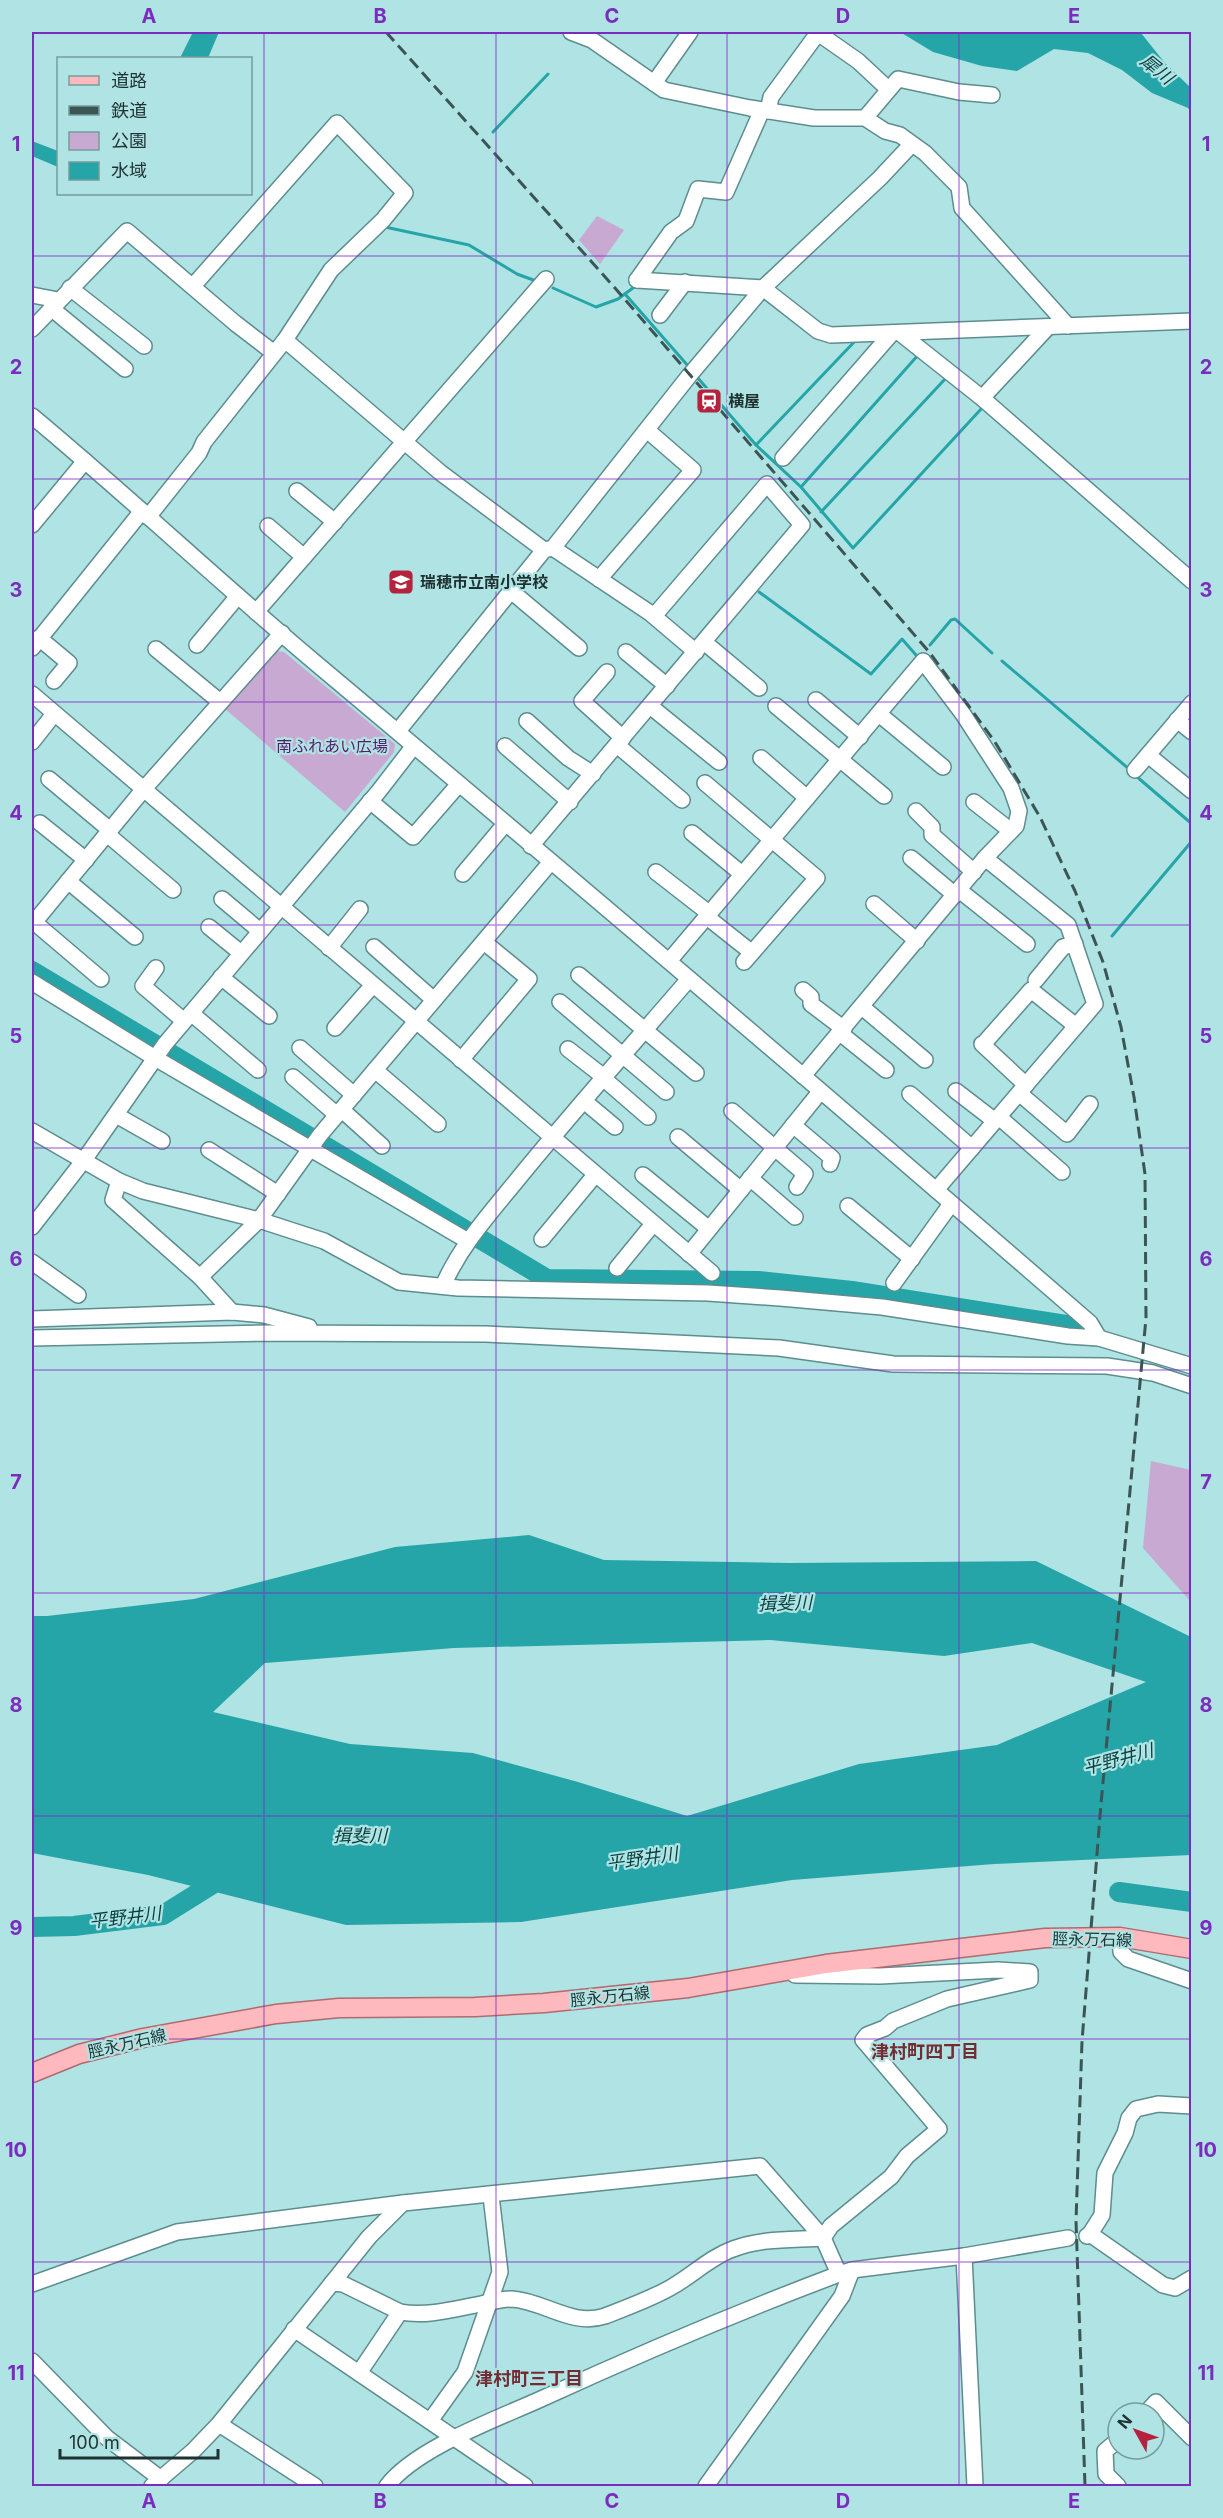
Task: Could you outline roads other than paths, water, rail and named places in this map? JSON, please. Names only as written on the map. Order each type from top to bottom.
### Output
[{"type":"main road","name":"脛永万石線","points":[[32,2073],[79,2054],[143,2038],[276,2014],[339,2008],[475,2007],[544,2003],[688,1988],[756,1974],[1045,1938],[1120,1937],[1191,1949]]},
{"type":"street","points":[[571,32],[592,40],[664,90],[765,111],[814,118],[865,118],[885,130],[900,135],[925,153],[959,187],[962,208],[1068,326]]},
{"type":"street","points":[[654,83],[690,32]]},
{"type":"street","points":[[887,88],[858,61],[817,32],[771,97],[726,192],[698,189],[686,222],[671,232],[637,280],[763,288],[818,331],[831,334],[1191,321]]},
{"type":"street","points":[[865,118],[887,88],[898,79],[959,92],[992,95]]},
{"type":"street","points":[[54,681],[69,663],[35,643],[145,514],[285,340],[331,270],[383,220],[405,193],[338,123],[193,286]]},
{"type":"street","points":[[398,731],[511,591],[763,288],[880,178],[911,144]]},
{"type":"street","points":[[32,329],[128,231],[274,353]]},
{"type":"street","points":[[256,612],[546,279]]},
{"type":"street","points":[[660,315],[685,282]]},
{"type":"street","points":[[70,288],[144,346]]},
{"type":"street","points":[[32,296],[54,304],[125,369]]},
{"type":"street","points":[[982,398],[1048,327]]},
{"type":"street","points":[[896,333],[982,398],[1191,581]]},
{"type":"street","points":[[783,458],[896,333]]},
{"type":"street","points":[[285,340],[404,443],[490,512],[599,579],[759,688]]},
{"type":"street","points":[[32,416],[256,612],[398,731],[413,747],[669,961],[1090,1323],[1099,1338]]},
{"type":"street","points":[[599,579],[693,470],[647,430]]},
{"type":"street","points":[[32,525],[85,461]]},
{"type":"street","points":[[531,846],[802,525],[767,484],[654,616]]},
{"type":"street","points":[[297,491],[335,522]]},
{"type":"street","points":[[268,526],[304,557]]},
{"type":"street","points":[[511,591],[579,648]]},
{"type":"street","points":[[197,645],[238,596]]},
{"type":"street","points":[[101,979],[33,923],[219,701],[282,633]]},
{"type":"street","points":[[156,649],[219,701]]},
{"type":"street","points":[[626,652],[667,686]]},
{"type":"street","points":[[669,961],[923,662],[963,714],[1011,788],[1019,811],[1016,826],[974,872],[803,1076]]},
{"type":"street","points":[[607,672],[582,701],[620,742],[682,800]]},
{"type":"street","points":[[32,694],[712,1273]]},
{"type":"street","points":[[819,698],[862,734]]},
{"type":"street","points":[[1136,770],[1191,703]]},
{"type":"street","points":[[650,706],[719,762]]},
{"type":"street","points":[[776,706],[884,796]]},
{"type":"street","points":[[32,742],[54,714]]},
{"type":"street","points":[[879,714],[944,767]]},
{"type":"street","points":[[1177,720],[1191,732]]},
{"type":"street","points":[[527,721],[568,758],[593,774]]},
{"type":"street","points":[[505,746],[570,802]]},
{"type":"street","points":[[32,1227],[84,1160],[165,1044],[413,747]]},
{"type":"street","points":[[1148,754],[1191,791]]},
{"type":"street","points":[[759,763],[805,802]]},
{"type":"street","points":[[49,779],[173,890]]},
{"type":"street","points":[[656,872],[708,915],[748,957],[817,878],[705,783]]},
{"type":"street","points":[[370,801],[413,837],[459,784]]},
{"type":"street","points":[[974,802],[1011,831]]},
{"type":"street","points":[[916,811],[933,827],[932,835],[974,872]]},
{"type":"street","points":[[40,823],[86,860]]},
{"type":"street","points":[[463,874],[506,824]]},
{"type":"street","points":[[692,833],[742,874]]},
{"type":"street","points":[[911,858],[1027,944]]},
{"type":"street","points":[[936,1190],[1095,1004],[1068,925],[986,858]]},
{"type":"street","points":[[200,1277],[260,1220],[339,1113],[550,863]]},
{"type":"street","points":[[68,881],[135,937]]},
{"type":"street","points":[[222,899],[260,931]]},
{"type":"street","points":[[874,904],[917,941]]},
{"type":"street","points":[[329,948],[360,909]]},
{"type":"street","points":[[209,927],[241,953]]},
{"type":"street","points":[[461,1060],[530,980],[483,942]]},
{"type":"street","points":[[1036,980],[1063,947],[1075,944]]},
{"type":"street","points":[[374,947],[434,1000]]},
{"type":"street","points":[[156,968],[143,986],[258,1070]]},
{"type":"street","points":[[579,975],[696,1073]]},
{"type":"street","points":[[221,976],[268,1016]]},
{"type":"street","points":[[444,1286],[453,1262],[468,1241],[552,1138],[689,979]]},
{"type":"street","points":[[32,982],[154,1058],[468,1241]]},
{"type":"street","points":[[335,1028],[373,985]]},
{"type":"street","points":[[803,990],[811,997],[811,1004],[886,1070]]},
{"type":"street","points":[[1076,1026],[1031,990],[984,1043],[1023,1089],[1066,1134],[1090,1104]]},
{"type":"street","points":[[560,1002],[666,1092]]},
{"type":"street","points":[[862,1007],[925,1060]]},
{"type":"street","points":[[300,1048],[354,1095]]},
{"type":"street","points":[[568,1049],[648,1117]]},
{"type":"street","points":[[375,1070],[438,1125]]},
{"type":"street","points":[[293,1077],[382,1146]]},
{"type":"street","points":[[956,1090],[997,1119],[1062,1172]]},
{"type":"street","points":[[688,1254],[820,1092]]},
{"type":"street","points":[[910,1094],[972,1148]]},
{"type":"street","points":[[584,1101],[615,1127]]},
{"type":"street","points":[[735,1108],[779,1143],[805,1174],[797,1186]]},
{"type":"street","points":[[116,1115],[162,1141]]},
{"type":"street","points":[[793,1125],[832,1158],[830,1164]]},
{"type":"street","points":[[32,1131],[119,1181],[143,1191],[260,1220],[324,1242],[399,1282],[444,1286],[708,1293],[882,1307],[1068,1336],[1099,1338],[1191,1366]]},
{"type":"street","points":[[678,1137],[795,1217]]},
{"type":"street","points":[[209,1150],[278,1194]]},
{"type":"street","points":[[542,1239],[595,1175]]},
{"type":"street","points":[[643,1175],[708,1229]]},
{"type":"street","points":[[119,1181],[113,1200],[200,1277],[232,1312]]},
{"type":"street","points":[[894,1283],[951,1204]]},
{"type":"street","points":[[848,1206],[912,1259]]},
{"type":"street","points":[[617,1268],[653,1224]]},
{"type":"street","points":[[32,1262],[78,1295]]},
{"type":"street","points":[[32,1319],[232,1312],[264,1315],[330,1333]]},
{"type":"street","points":[[32,1338],[330,1333],[486,1334],[779,1348],[893,1364],[1107,1366],[1153,1373],[1191,1386]]},
{"type":"street","points":[[1120,1937],[1121,1952],[1128,1959],[1191,1981]]},
{"type":"street","points":[[756,1974],[880,1976],[999,1970],[1030,1972],[1030,1980],[947,1999],[893,2021],[885,2028],[867,2035],[863,2040],[939,2129],[907,2156],[891,2177],[831,2226],[823,2238]]},
{"type":"street","points":[[1191,2106],[1158,2104],[1136,2109],[1129,2118],[1125,2133],[1105,2173],[1102,2215],[1089,2235],[1163,2285],[1175,2288],[1191,2278]]},
{"type":"street","points":[[32,2284],[177,2232],[402,2204],[760,2166],[823,2238],[846,2272],[842,2296],[706,2487]]},
{"type":"street","points":[[430,2421],[465,2372],[501,2272],[492,2196]]},
{"type":"street","points":[[32,2361],[107,2438],[156,2483],[193,2451],[219,2424],[369,2237],[402,2204]]},
{"type":"street","points":[[332,2283],[343,2284],[400,2312],[428,2314],[512,2299],[565,2315],[587,2319],[603,2317],[675,2286],[708,2261],[733,2248],[760,2241],[823,2238]]},
{"type":"street","points":[[387,2487],[406,2468],[455,2438],[731,2315],[846,2272],[964,2256],[1068,2238]]},
{"type":"street","points":[[964,2256],[975,2487]]},
{"type":"street","points":[[359,2373],[400,2312]]},
{"type":"street","points":[[294,2329],[525,2487]]},
{"type":"street","points":[[1166,2413],[1191,2439]]},
{"type":"street","points":[[219,2424],[315,2487]]},
{"type":"street","points":[[1106,2450],[1106,2475],[1118,2487]]},
{"type":"water","points":[[193,32],[219,32],[208,57],[180,57]]},
{"type":"water","name":"犀川","points":[[900,32],[1141,33],[1165,63],[1191,88],[1191,112],[1188,108],[1152,93],[1122,70],[1088,53],[1054,49],[1017,71],[982,66],[933,52]]},
{"type":"water","points":[[32,141],[57,151],[57,167],[32,156]]},
{"type":"water","name":"揖斐川","points":[[529,1535],[604,1560],[789,1563],[1036,1561],[1191,1637],[1191,1855],[994,1864],[792,1880],[521,1922],[346,1925],[148,1875],[32,1853],[32,1616],[194,1599],[395,1547]],"holes":[[[770,1640],[944,1656],[1032,1643],[1146,1682],[997,1745],[859,1764],[687,1816],[578,1782],[473,1753],[350,1744],[213,1712],[265,1663],[454,1648]]]},
{"type":"waterway","points":[[493,132],[548,74]]},
{"type":"waterway","points":[[385,227],[469,245],[517,274],[536,281]]},
{"type":"waterway","points":[[553,288],[596,307],[618,299],[637,285]]},
{"type":"waterway","points":[[625,294],[689,367]]},
{"type":"waterway","points":[[756,445],[856,340]]},
{"type":"waterway","points":[[801,487],[919,354]]},
{"type":"waterway","points":[[697,377],[756,445],[801,487],[853,548],[982,408]]},
{"type":"waterway","points":[[821,512],[946,378]]},
{"type":"waterway","points":[[759,592],[871,674],[902,639],[916,655]]},
{"type":"waterway","points":[[930,645],[951,620],[955,619],[992,653]]},
{"type":"waterway","points":[[1002,661],[1129,769]]},
{"type":"waterway","points":[[1136,776],[1192,824]]},
{"type":"waterway","points":[[1112,936],[1192,841]]},
{"type":"waterway","points":[[32,971],[547,1279],[758,1281],[852,1291],[1079,1327]]},
{"type":"waterway","name":"平野井川","points":[[32,1927],[74,1926],[163,1915],[227,1875]]},
{"type":"waterway","points":[[1119,1892],[1192,1902]]},
{"type":"railway","points":[[386,32],[615,288],[930,653],[995,742],[1040,817],[1075,891],[1103,962],[1121,1027],[1145,1174],[1146,1318],[1101,1804],[1082,2041],[1076,2221],[1085,2486]]},
{"type":"place","name":"横屋","points":[[709,401]]},
{"type":"place","name":"瑞穂市立南小学校","points":[[401,582]]},
{"type":"district","name":"津村町四丁目","points":[[925,2051]]},
{"type":"district","name":"津村町三丁目","points":[[529,2378]]},
{"type":"park label","name":"南ふれあい広場","points":[[332,746]]}]
